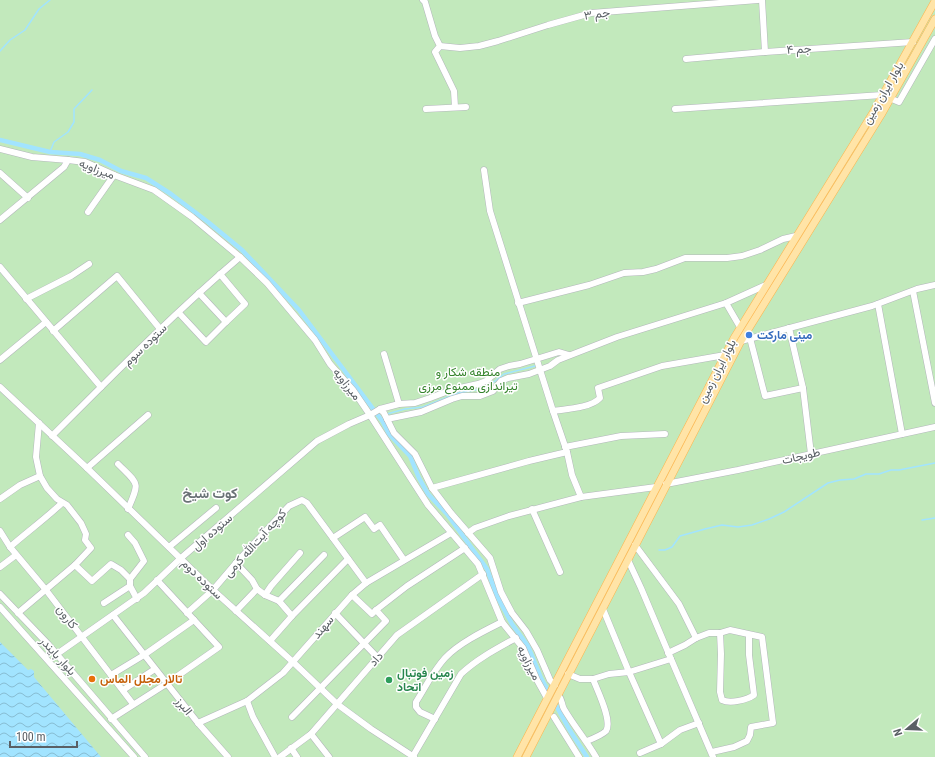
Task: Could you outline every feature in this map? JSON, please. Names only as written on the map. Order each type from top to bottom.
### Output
[{"type":"main road","name":"بلوار ایران زمین","points":[[548,698],[740,327],[882,95],[935,1]]},
{"type":"main road","name":"بلوار ایران زمین","points":[[526,757],[740,341],[890,98],[935,19]]},
{"type":"main road","points":[[517,757],[548,698]]},
{"type":"street","points":[[423,0],[425,2],[435,36],[440,46],[435,52],[454,91],[455,107]]},
{"type":"street","name":"جم ۳","points":[[440,46],[460,48],[479,46],[591,13],[758,0]]},
{"type":"street","points":[[762,0],[765,52]]},
{"type":"street","points":[[675,109],[882,95],[899,102],[935,39]]},
{"type":"street","name":"جم ۴","points":[[686,59],[912,42]]},
{"type":"street","points":[[426,109],[466,107]]},
{"type":"street","points":[[0,149],[32,156],[68,160]]},
{"type":"street","name":"میرزاویه","points":[[0,220],[64,167],[68,160],[85,162],[154,190],[192,217],[240,257],[267,283],[299,319],[315,340],[330,364],[353,390],[380,414],[428,505],[447,517],[451,533],[478,564],[502,622],[523,648],[537,680],[548,698]]},
{"type":"street","points":[[484,170],[490,211],[566,450],[572,475],[581,498]]},
{"type":"street","points":[[0,173],[28,198]]},
{"type":"street","points":[[88,212],[114,175]]},
{"type":"street","points":[[518,303],[588,285],[624,273],[642,272],[656,269],[685,258],[727,258],[742,256],[760,250],[783,239],[796,236]]},
{"type":"street","name":"ستوده سوم","points":[[52,436],[160,330],[240,257]]},
{"type":"street","points":[[26,299],[71,276],[89,264]]},
{"type":"street","points":[[0,267],[101,387]]},
{"type":"street","points":[[179,313],[206,342],[245,304],[220,274]]},
{"type":"street","points":[[53,331],[117,276],[160,330]]},
{"type":"street","points":[[380,414],[421,412],[462,396],[480,396],[493,391],[501,381],[508,378],[540,370],[569,355],[616,337],[726,303],[766,285]]},
{"type":"street","points":[[740,341],[878,304],[913,291],[935,285]]},
{"type":"street","points":[[913,291],[935,403]]},
{"type":"street","points":[[200,293],[226,322]]},
{"type":"street","points":[[726,303],[740,327]]},
{"type":"street","points":[[878,304],[902,434]]},
{"type":"street","points":[[0,360],[46,322]]},
{"type":"street","points":[[789,328],[803,388],[811,454]]},
{"type":"street","points":[[750,338],[766,396],[803,388]]},
{"type":"street","points":[[380,414],[399,404],[414,403],[451,390],[478,384],[486,381],[500,369],[509,366],[559,352],[569,355]]},
{"type":"street","points":[[384,354],[399,404]]},
{"type":"street","points":[[553,411],[578,408],[597,402],[600,398],[598,388],[657,368],[725,355]]},
{"type":"street","name":"ستوده دوم","points":[[0,388],[87,468],[213,590],[337,704],[411,756]]},
{"type":"street","points":[[380,414],[394,432],[415,454],[447,517],[468,533],[490,558],[501,592],[512,613],[526,631],[537,650],[554,686]]},
{"type":"street","name":"ستوده اول","points":[[56,654],[144,594],[181,558],[317,441],[349,424],[380,414]]},
{"type":"street","points":[[87,468],[148,415]]},
{"type":"street","points":[[18,613],[75,565],[91,548],[85,540],[86,534],[81,523],[67,505],[62,503],[48,488],[40,476],[36,457],[38,423]]},
{"type":"street","name":"طویجات","points":[[666,484],[738,470],[935,426]]},
{"type":"street","points":[[432,488],[621,436],[665,434]]},
{"type":"street","points":[[118,464],[135,480],[136,490],[128,508]]},
{"type":"street","points":[[0,499],[20,485],[40,476]]},
{"type":"street","points":[[468,533],[475,528],[532,509],[581,498],[656,488]]},
{"type":"street","name":"کوچه آیت‌الله کرمی","points":[[187,613],[213,590],[289,506],[302,500],[306,503],[333,538],[366,583]]},
{"type":"street","points":[[10,547],[62,503]]},
{"type":"street","points":[[169,547],[216,508]]},
{"type":"street","points":[[532,509],[560,572]]},
{"type":"street","points":[[333,538],[365,517],[374,529],[380,525],[404,560]]},
{"type":"street","name":"کارون","points":[[0,531],[16,555],[46,590],[133,704]]},
{"type":"street","name":"سهند","points":[[198,723],[247,700],[283,673],[335,613],[366,583],[451,533]]},
{"type":"street","points":[[128,535],[135,543],[144,561],[130,579],[130,586],[137,599]]},
{"type":"street","points":[[635,545],[679,604],[696,638]]},
{"type":"street","points":[[352,595],[372,614],[407,586],[465,548]]},
{"type":"street","points":[[265,595],[300,553]]},
{"type":"street","points":[[0,567],[16,555]]},
{"type":"street","points":[[279,601],[324,555]]},
{"type":"street","points":[[270,641],[292,616],[348,559]]},
{"type":"street","points":[[568,674],[580,679],[594,679],[608,674],[629,672],[669,656],[696,638],[709,633],[720,633],[730,630],[740,631],[749,635],[762,637],[773,723],[751,727],[747,741],[713,755],[669,656],[642,588],[628,560]]},
{"type":"street","points":[[75,565],[92,581],[111,564],[121,570],[130,579]]},
{"type":"street","points":[[236,564],[252,580],[257,589],[265,595],[279,601],[292,616]]},
{"type":"street","name":"داد","points":[[280,757],[311,734],[397,635],[483,574]]},
{"type":"street","points":[[111,719],[166,684],[219,647],[157,580]]},
{"type":"street","points":[[104,603],[130,586]]},
{"type":"street","points":[[236,611],[257,589]]},
{"type":"street","name":"بلوار بایندر","points":[[0,594],[56,654],[145,757]]},
{"type":"street","points":[[0,608],[8,602]]},
{"type":"street","name":"بلوار بایندر","points":[[0,608],[134,757]]},
{"type":"street","points":[[603,609],[661,744]]},
{"type":"street","points":[[292,717],[386,621],[376,610]]},
{"type":"street","points":[[335,613],[377,657]]},
{"type":"street","name":"البرز","points":[[113,615],[166,684],[228,757]]},
{"type":"street","points":[[111,675],[144,655],[194,620]]},
{"type":"street","points":[[434,719],[420,712],[416,707],[416,702],[445,658],[484,631],[502,622]]},
{"type":"street","points":[[720,633],[720,692],[722,700],[726,702],[751,698],[754,695],[749,655],[749,635]]},
{"type":"street","points":[[411,756],[461,674],[478,660],[516,638]]},
{"type":"street","points":[[123,690],[155,669]]},
{"type":"street","points":[[586,741],[606,732],[608,727],[608,720],[594,679]]},
{"type":"street","points":[[558,697],[562,699],[563,707],[596,757]]},
{"type":"street","points":[[247,700],[257,724],[275,757]]},
{"type":"street","points":[[554,717],[579,757]]},
{"type":"street","points":[[640,753],[661,744],[680,730],[699,723]]},
{"type":"street","points":[[115,736],[121,730]]},
{"type":"street","points":[[311,734],[328,757]]},
{"type":"street","points":[[291,748],[297,757]]},
{"type":"green space","name":"منطقه شکار و تیراندازی ممنوع مرزی","points":[[0,0],[935,0],[935,757],[0,757]]},
{"type":"water","points":[[0,642],[28,670],[31,669],[34,671],[34,677],[101,757],[0,757]]},
{"type":"waterway","points":[[0,51],[10,40],[25,30],[39,9],[50,0]]},
{"type":"waterway","points":[[50,152],[54,142],[68,132],[74,122],[74,109],[92,90]]},
{"type":"waterway","points":[[0,140],[50,152],[80,154],[100,160],[121,171],[146,178],[171,194],[242,250],[299,310],[383,422],[389,434],[410,456],[419,478],[428,494],[447,514],[487,569],[497,596],[512,624],[528,646],[541,678],[569,729],[587,757]]},
{"type":"waterway","points":[[387,414],[405,409],[423,407],[458,393],[486,388],[504,374],[535,366]]},
{"type":"waterway","points":[[659,550],[665,550],[672,547],[680,536],[722,525],[738,527],[752,525],[769,519],[784,512],[828,483],[854,479],[866,474],[879,474],[891,470],[899,470],[935,463]]},
{"type":"waterway","points":[[922,520],[935,518]]},
{"type":"place","name":"مینی مارکت","points":[[749,335]]},
{"type":"place","name":"تالار مجلل الماس","points":[[92,679]]},
{"type":"place","name":"زمین فوتبال اتحاد","points":[[389,680]]},
{"type":"district","name":"کوت شیخ","points":[[210,493]]}]
